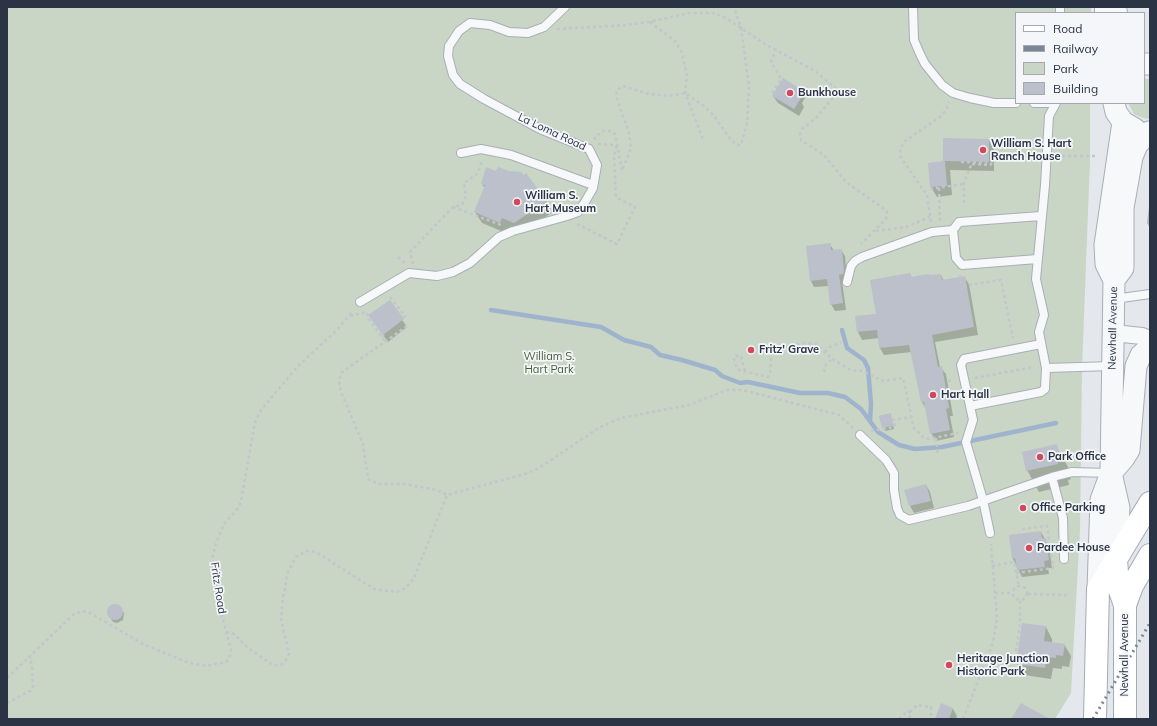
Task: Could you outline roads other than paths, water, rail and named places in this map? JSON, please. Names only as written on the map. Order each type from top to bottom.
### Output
[{"type":"main road","points":[[1098,589],[1150,503]]},
{"type":"main road","points":[[1125,605],[1132,586],[1150,555]]},
{"type":"main road","name":"Newhall Avenue","points":[[1116,560],[1118,585],[1125,605],[1125,719]]},
{"type":"main road","name":"Newhall Avenue","points":[[1095,719],[1098,589]]},
{"type":"street","points":[[1114,104],[1116,112],[1123,122],[1138,131],[1150,132]]},
{"type":"street","name":"Newhall Avenue","points":[[1116,560],[1119,508],[1111,473],[1114,289],[1106,264],[1104,245],[1123,122]]},
{"type":"street","name":"Newhall Avenue","points":[[1114,289],[1123,268],[1123,208],[1132,157],[1137,145],[1150,132]]},
{"type":"street","points":[[1113,333],[1142,336],[1150,339]]},
{"type":"street","points":[[1111,473],[1129,450],[1136,366],[1141,355],[1150,347]]},
{"type":"street","name":"Newhall Avenue","points":[[1098,589],[1100,508],[1103,492],[1111,473]]},
{"type":"lane","name":"La Loma Road","points":[[360,302],[402,275],[415,272],[437,276],[453,272],[470,263],[499,237],[513,231],[550,222],[578,212],[585,202],[593,185],[597,165],[589,149],[540,129],[484,99],[460,84],[453,75],[449,66],[449,46],[465,25],[478,23],[509,32],[528,33],[538,30],[565,7]]},
{"type":"lane","points":[[913,7],[914,40],[920,54],[933,76],[953,93],[994,103],[1015,103]]},
{"type":"lane","points":[[970,406],[1041,392],[1045,389],[1046,371],[1039,332],[1044,314],[1036,279],[1049,116],[1055,104]]},
{"type":"lane","points":[[461,153],[481,150],[511,155],[593,185]]},
{"type":"lane","points":[[1037,259],[967,266],[962,265],[956,258],[953,230],[959,222],[1041,216]]},
{"type":"lane","points":[[847,282],[851,266],[855,261],[932,232],[953,230]]},
{"type":"lane","points":[[1114,289],[1150,294]]},
{"type":"lane","points":[[990,533],[983,500],[966,442],[973,420],[961,365],[966,358],[1042,344]]},
{"type":"lane","points":[[1046,371],[1112,366]]},
{"type":"lane","points":[[860,435],[886,460],[894,473],[894,490],[897,508],[904,518],[909,520],[968,506],[1052,477],[1072,472],[1111,473]]},
{"type":"lane","points":[[1052,477],[1063,518],[1064,559]]},
{"type":"waterway","points":[[491,310],[601,327],[624,340],[651,347],[660,355],[715,370],[722,376],[740,383],[748,382],[800,393],[828,393],[845,397],[861,409],[878,432],[899,445],[915,449],[942,447],[1056,423]]},
{"type":"waterway","points":[[842,330],[847,348],[864,360],[868,368],[871,404],[870,421]]},
{"type":"railway","points":[[1093,719],[1150,623]]},
{"type":"place","name":"Bunkhouse","points":[[790,93]]},
{"type":"place","name":"William S. Hart Ranch House","points":[[983,150]]},
{"type":"place","name":"William S. Hart Museum","points":[[517,202]]},
{"type":"place","name":"Fritz' Grave","points":[[751,350]]},
{"type":"place","name":"Hart Hall","points":[[933,395]]},
{"type":"place","name":"Park Office","points":[[1040,457]]},
{"type":"place","name":"Office Parking","points":[[1023,508]]},
{"type":"place","name":"Pardee House","points":[[1029,548]]},
{"type":"place","name":"Heritage Junction Historic Park","points":[[949,665]]},
{"type":"park label","name":"William S. Hart Park","points":[[549,363]]}]
